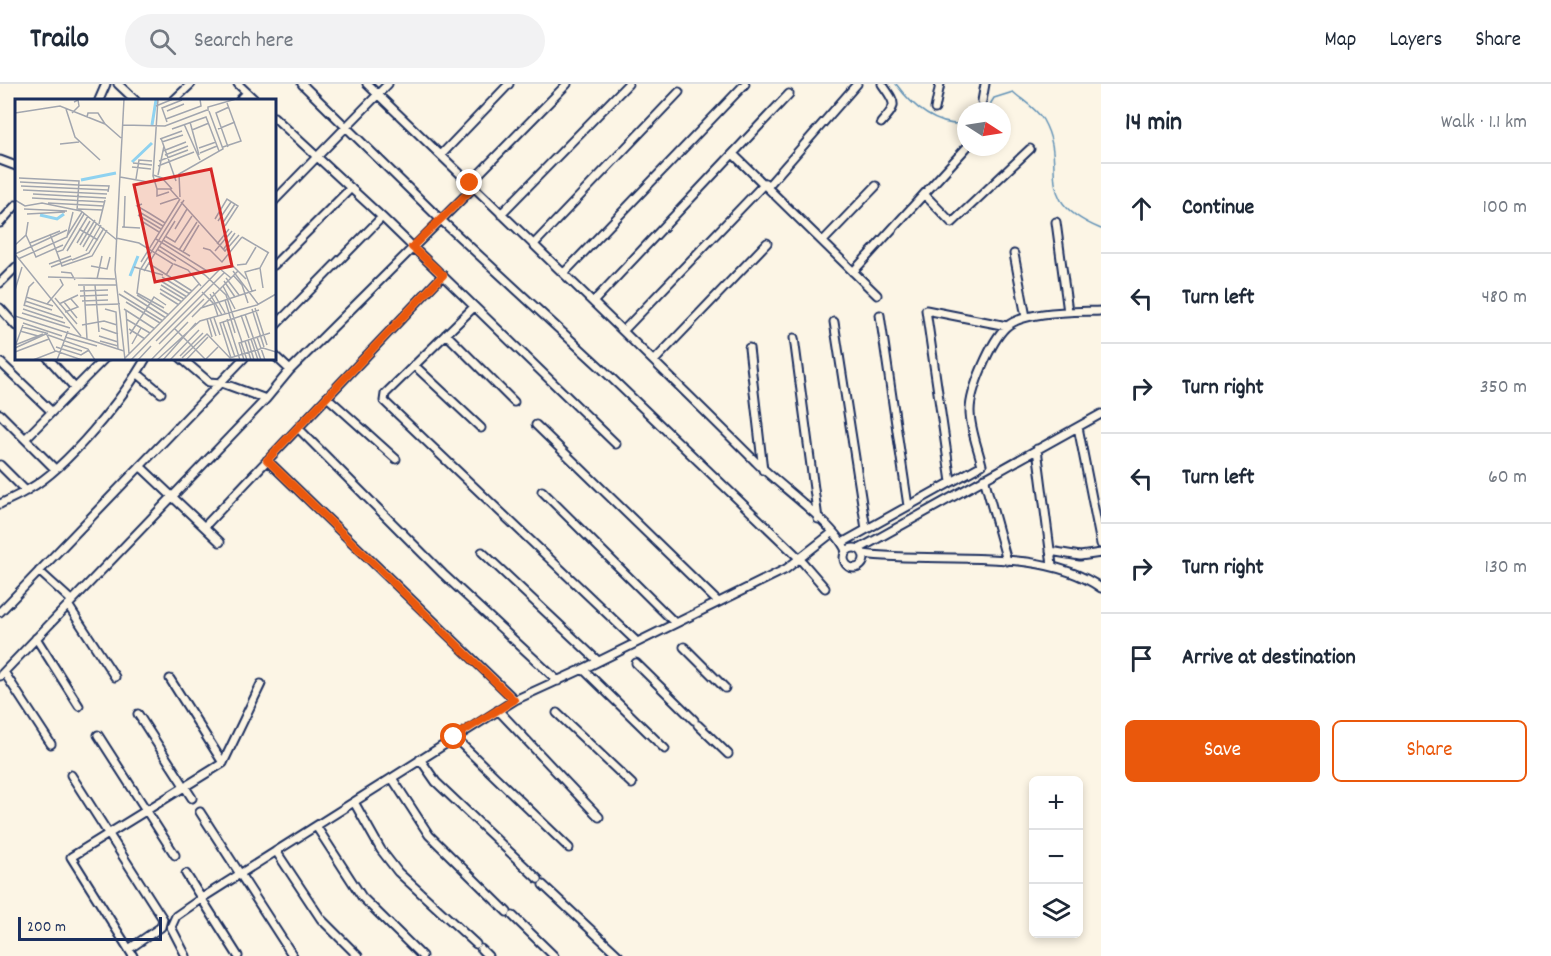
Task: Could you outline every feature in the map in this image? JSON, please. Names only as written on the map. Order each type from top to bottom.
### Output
[{"type":"street","points":[[99,99],[106,84]]},
{"type":"street","points":[[118,84],[134,99]]},
{"type":"street","points":[[178,84],[185,90]]},
{"type":"street","points":[[175,99],[190,84]]},
{"type":"street","points":[[238,84],[254,99]]},
{"type":"street","points":[[302,84],[441,220],[600,367],[799,558],[825,588]]},
{"type":"street","points":[[367,84],[624,330],[763,470],[842,543],[846,551],[844,560],[847,566],[857,568],[862,564],[889,557]]},
{"type":"street","points":[[276,199],[388,84]]},
{"type":"street","points":[[442,154],[509,84]]},
{"type":"street","points":[[51,744],[2,674],[266,399],[290,370],[441,220],[567,84]]},
{"type":"street","points":[[501,214],[628,84]]},
{"type":"street","points":[[564,273],[745,84]]},
{"type":"street","points":[[624,330],[767,185],[857,84]]},
{"type":"street","points":[[881,123],[895,103],[882,84]]},
{"type":"street","points":[[934,109],[940,84]]},
{"type":"street","points":[[982,101],[985,84]]},
{"type":"street","points":[[534,244],[679,92]]},
{"type":"street","points":[[241,99],[247,93]]},
{"type":"street","points":[[594,301],[789,94]]},
{"type":"street","points":[[276,122],[382,217],[616,444]]},
{"type":"street","points":[[924,194],[952,223],[1030,149]]},
{"type":"street","points":[[733,154],[877,295]]},
{"type":"street","points":[[853,272],[959,156]]},
{"type":"street","points":[[823,241],[876,186]]},
{"type":"street","points":[[276,263],[351,188]]},
{"type":"street","points":[[0,223],[15,206]]},
{"type":"street","points":[[276,325],[382,217]]},
{"type":"street","points":[[1056,222],[1068,312]]},
{"type":"street","points":[[654,361],[767,243]]},
{"type":"street","points":[[1014,254],[1026,318]]},
{"type":"street","points":[[0,283],[15,272]]},
{"type":"street","points":[[205,526],[443,275]]},
{"type":"street","points":[[474,307],[385,394],[384,401],[637,642]]},
{"type":"street","points":[[0,308],[15,325]]},
{"type":"street","points":[[951,482],[926,310],[1006,326],[1026,318],[1068,312],[1101,311]]},
{"type":"street","points":[[880,315],[908,506]]},
{"type":"street","points":[[834,322],[866,529]]},
{"type":"street","points":[[842,543],[982,465],[970,410],[986,355],[1006,326]]},
{"type":"street","points":[[446,334],[514,402]]},
{"type":"street","points":[[794,338],[818,519]]},
{"type":"street","points":[[749,348],[763,470]]},
{"type":"street","points":[[276,357],[290,370]]},
{"type":"street","points":[[50,360],[75,388]]},
{"type":"street","points":[[26,438],[102,360]]},
{"type":"street","points":[[0,504],[26,491],[55,469],[94,428],[145,360]]},
{"type":"street","points":[[185,360],[209,382],[222,383],[266,399]]},
{"type":"street","points":[[0,612],[242,360]]},
{"type":"street","points":[[0,362],[51,411]]},
{"type":"street","points":[[414,365],[481,428]]},
{"type":"street","points":[[137,373],[160,393]]},
{"type":"street","points":[[327,397],[396,459]]},
{"type":"street","points":[[0,414],[55,469]]},
{"type":"street","points":[[861,551],[984,478],[1101,414]]},
{"type":"street","points":[[536,425],[718,602]]},
{"type":"street","points":[[1078,427],[1101,544]]},
{"type":"street","points":[[298,428],[443,574],[558,681]]},
{"type":"street","points":[[1037,448],[1052,565]]},
{"type":"street","points":[[267,460],[514,700]]},
{"type":"street","points":[[0,465],[26,491]]},
{"type":"street","points":[[140,466],[220,542]]},
{"type":"street","points":[[984,478],[1007,561]]},
{"type":"street","points":[[542,491],[675,623]]},
{"type":"street","points":[[186,956],[174,938],[171,927],[176,916],[240,873],[514,700],[583,669],[786,569],[832,533]]},
{"type":"street","points":[[846,551],[852,548],[889,557],[1052,565],[1084,577],[1101,588]]},
{"type":"street","points":[[861,551],[862,564]]},
{"type":"street","points":[[1050,551],[1080,556],[1101,553]]},
{"type":"street","points":[[482,552],[598,661]]},
{"type":"street","points":[[39,572],[70,603],[115,677]]},
{"type":"street","points":[[36,638],[79,706]]},
{"type":"street","points":[[684,647],[725,688]]},
{"type":"street","points":[[636,663],[728,754]]},
{"type":"street","points":[[583,669],[665,749]]},
{"type":"street","points":[[170,679],[224,763]]},
{"type":"street","points":[[134,956],[71,857],[224,763],[261,684]]},
{"type":"street","points":[[498,710],[599,817]]},
{"type":"street","points":[[557,713],[632,784]]},
{"type":"street","points":[[138,714],[192,798]]},
{"type":"street","points":[[99,735],[175,855]]},
{"type":"street","points":[[454,737],[569,848]]},
{"type":"street","points":[[420,759],[436,782],[619,956]]},
{"type":"street","points":[[71,775],[163,919],[161,927],[129,949]]},
{"type":"street","points":[[392,778],[429,835],[554,956]]},
{"type":"street","points":[[354,802],[381,850],[398,872],[488,956]]},
{"type":"street","points":[[200,812],[293,956]]},
{"type":"street","points":[[316,826],[362,897],[422,956]]},
{"type":"street","points":[[276,851],[321,919],[358,956]]},
{"type":"street","points":[[186,874],[238,956]]},
{"type":"waterway","points":[[896,84],[926,114],[935,119],[957,124]]},
{"type":"waterway","points":[[992,102],[994,98],[1013,92],[1037,112],[1050,137],[1058,194],[1065,206],[1101,229]]},
{"type":"route","points":[[454,737],[514,700],[267,460],[443,275],[412,247],[474,187],[470,183]]}]
